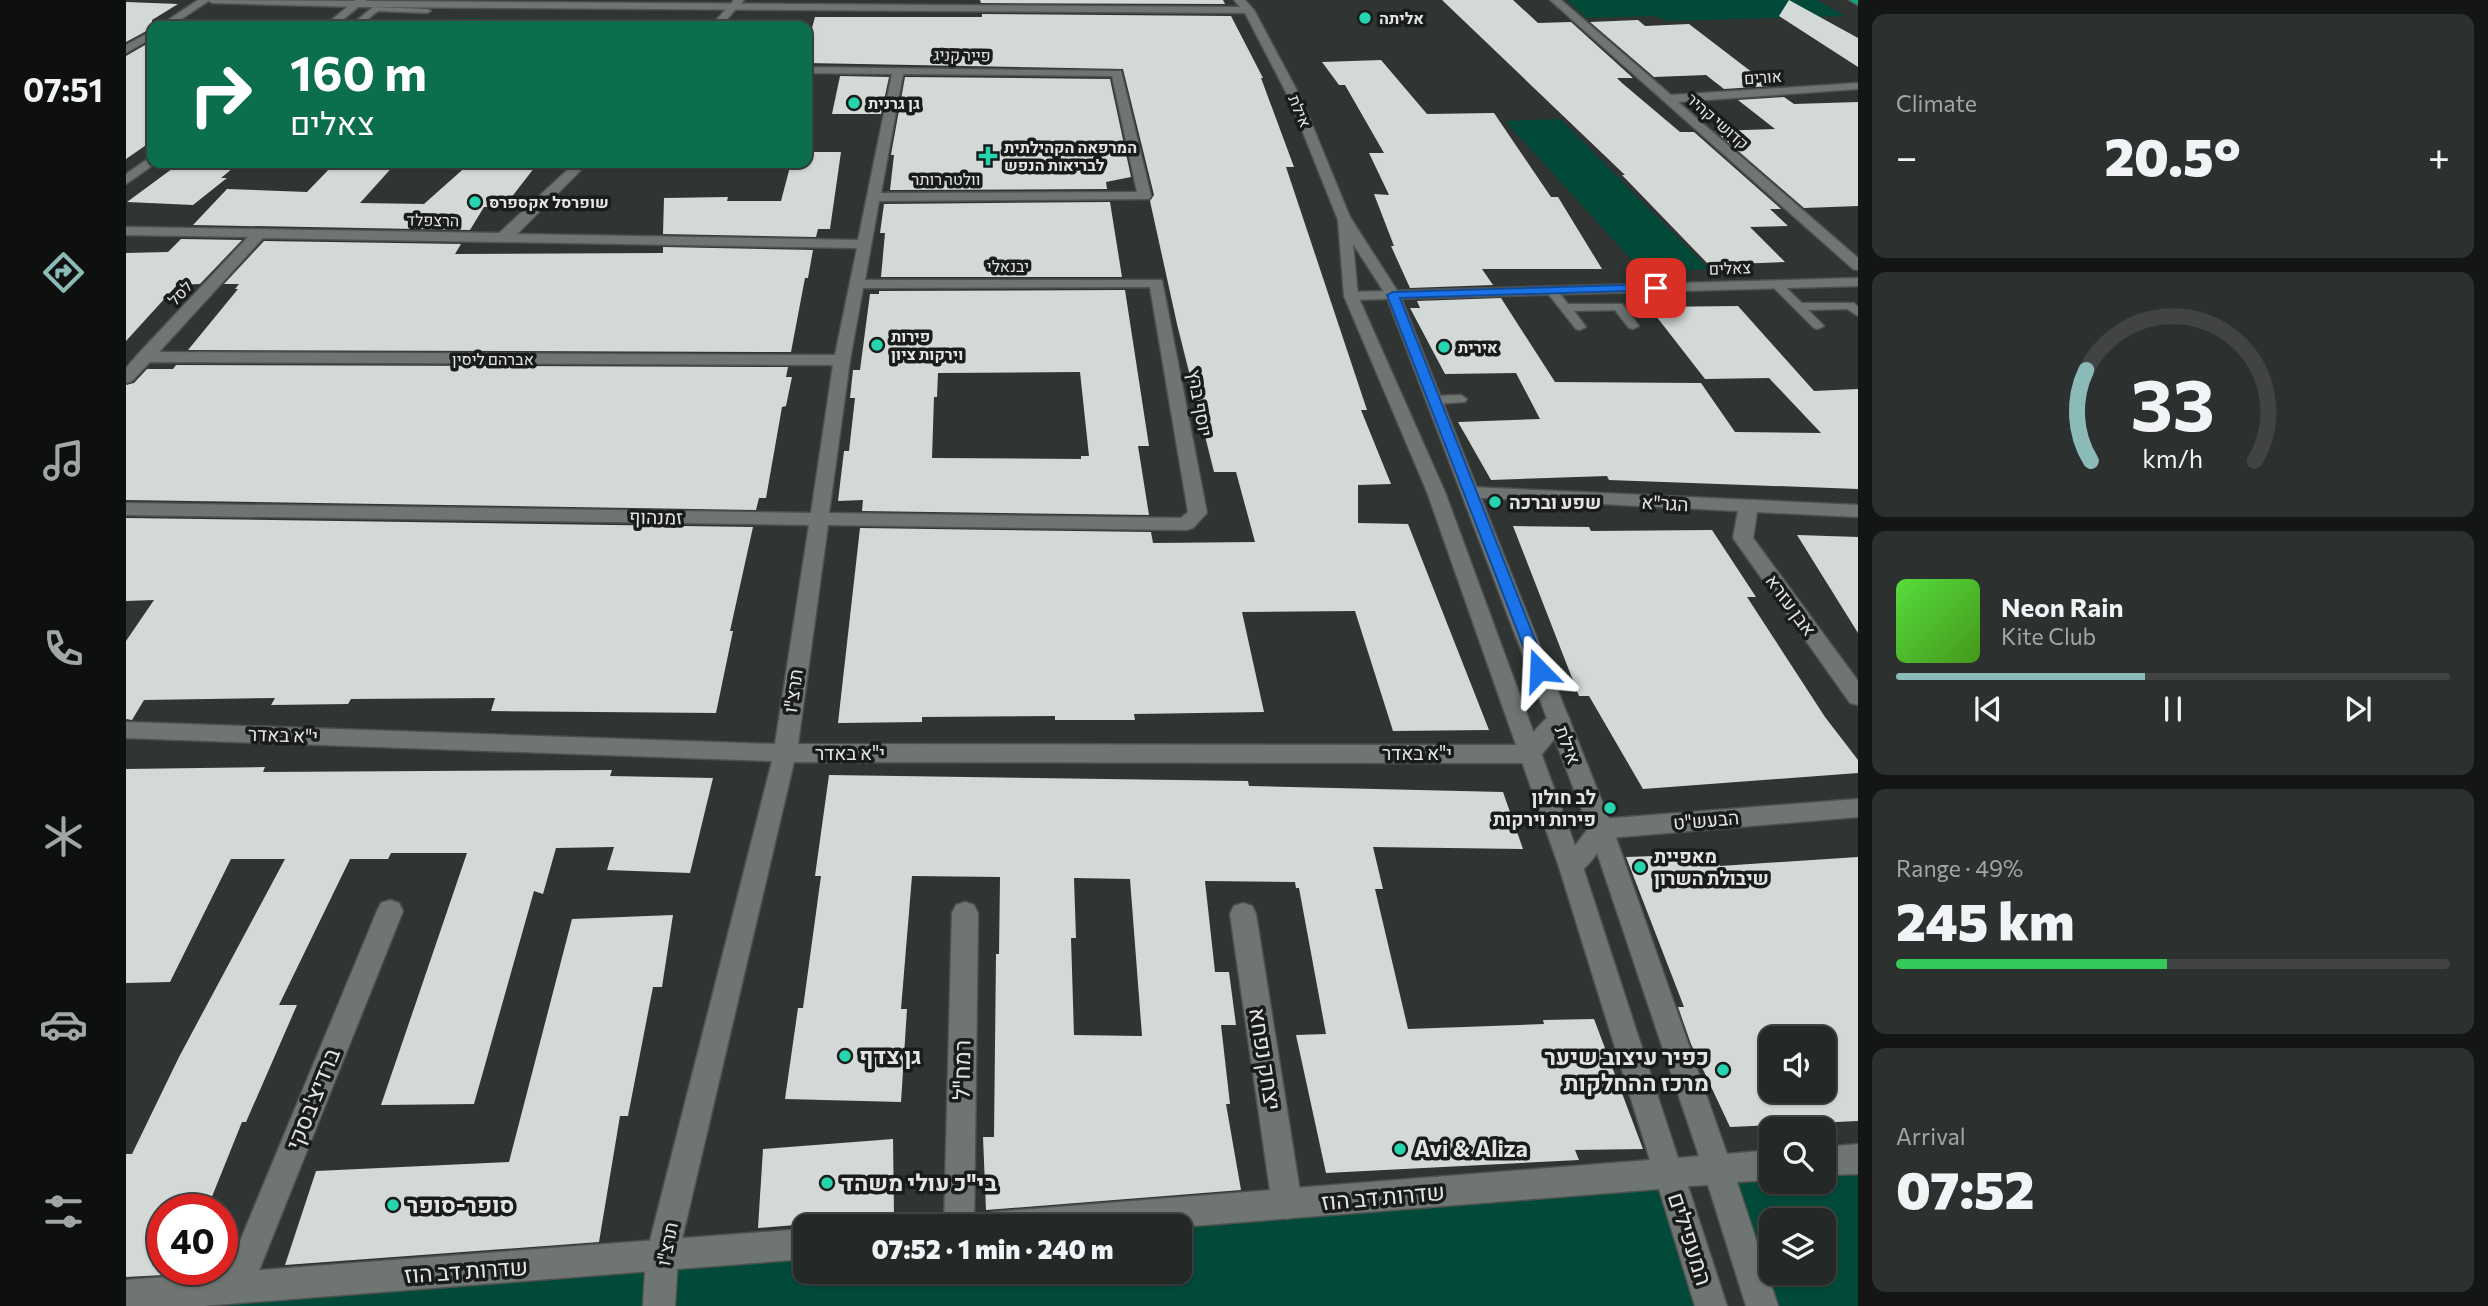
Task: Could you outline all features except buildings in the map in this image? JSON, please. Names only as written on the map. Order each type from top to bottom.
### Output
[{"type":"street","points":[[172,21],[205,0]]},
{"type":"street","points":[[212,0],[737,3],[1201,10],[1249,5]]},
{"type":"street","points":[[402,0],[461,3]]},
{"type":"street","points":[[1201,10],[1224,0]]},
{"type":"street","name":"אילת","points":[[1239,0],[1249,5],[1296,100],[1343,217],[1393,295],[1601,829],[1718,1169]]},
{"type":"street","name":"קדושי קהיר","points":[[1555,0],[1858,266]]},
{"type":"street","points":[[336,21],[361,2]]},
{"type":"street","points":[[721,21],[737,3]]},
{"type":"street","points":[[126,50],[147,37]]},
{"type":"street","name":"פייר קניג","points":[[812,69],[1117,72],[1143,196]]},
{"type":"street","name":"תרצ\"ו","points":[[659,1306],[662,1256],[785,753],[842,360],[898,70]]},
{"type":"street","name":"אורים","points":[[1669,99],[1858,86]]},
{"type":"street","points":[[126,180],[147,164]]},
{"type":"street","points":[[506,239],[577,168]]},
{"type":"street","name":"וולטר רותר","points":[[874,197],[1143,196]]},
{"type":"street","name":"אילת","points":[[1343,217],[1350,296],[1426,469],[1571,867],[1668,1173]]},
{"type":"street","name":"הרצפלד","points":[[126,231],[864,244]]},
{"type":"street","name":"לסל","points":[[126,378],[260,233]]},
{"type":"street","name":"צאלים","points":[[1350,296],[1858,282]]},
{"type":"street","name":"יבנאלי","points":[[858,284],[1157,284]]},
{"type":"street","name":"יוסף ברץ","points":[[1157,284],[1198,513],[1186,524]]},
{"type":"street","name":"אברהם ליסין","points":[[144,358],[842,360]]},
{"type":"street","points":[[1426,469],[1449,484],[1471,493]]},
{"type":"street","name":"הגר\"א","points":[[1471,493],[1748,508],[1858,511]]},
{"type":"street","name":"אבן עזרא","points":[[1748,508],[1743,538],[1858,697]]},
{"type":"street","name":"זמנהוף","points":[[126,509],[1186,524]]},
{"type":"street","points":[[1529,754],[1559,720]]},
{"type":"street","name":"י\"א באדר","points":[[126,730],[785,753],[1529,754]]},
{"type":"street","name":"הבעש\"ט","points":[[1601,829],[1858,808]]},
{"type":"street","points":[[1571,867],[1601,829]]},
{"type":"street","name":"ברדיצ'בסקי","points":[[236,1287],[390,911]]},
{"type":"street","name":"רמח\"ל","points":[[958,1214],[965,913]]},
{"type":"street","name":"יצחק נפחא","points":[[1243,914],[1287,1204]]},
{"type":"street","points":[[1836,1160],[1858,1159]]},
{"type":"street","name":"שדרות דב הוז","points":[[1160,1214],[1759,1165]]},
{"type":"street","points":[[1718,1169],[1762,1306]]},
{"type":"street","name":"המעפילים","points":[[1668,1173],[1711,1306]]},
{"type":"street","name":"שדרות דב הוז","points":[[126,1296],[793,1245]]},
{"type":"lane","points":[[360,21],[376,9],[426,11]]},
{"type":"lane","points":[[1776,284],[1818,326]]},
{"type":"lane","points":[[1552,290],[1580,327]]},
{"type":"lane","points":[[1798,307],[1850,305],[1858,313]]},
{"type":"lane","points":[[1566,308],[1618,306],[1633,326]]},
{"type":"lane","points":[[1435,400],[1461,400]]},
{"type":"green space","points":[[1567,0],[1817,0],[1845,16],[1667,21],[1654,16],[1587,18]]},
{"type":"green space","points":[[462,18],[561,21],[459,21]]},
{"type":"green space","points":[[1560,119],[1709,269],[1643,272],[1505,121]]},
{"type":"green space","points":[[1858,1159],[1858,1306],[1762,1306],[1718,1169],[1759,1166],[1759,1194],[1836,1194],[1836,1160]]},
{"type":"green space","points":[[1668,1173],[1711,1306],[126,1306],[793,1245],[793,1284],[1192,1284],[1192,1226]]},
{"type":"place","name":"אליתה","points":[[1365,18]]},
{"type":"place","name":"גן גרנית","points":[[854,103]]},
{"type":"place","name":"המרפאה הקהילתית לבריאות הנפש","points":[[988,156]]},
{"type":"place","name":"שופרסל אקספרס","points":[[475,202]]},
{"type":"place","name":"פירות וירקות ציון","points":[[877,345]]},
{"type":"place","name":"אירית","points":[[1444,347]]},
{"type":"place","name":"שפע וברכה","points":[[1495,502]]},
{"type":"place","name":"לב חולון פירות וירקות","points":[[1610,808]]},
{"type":"place","name":"מאפיית שיבולת השרון","points":[[1640,867]]},
{"type":"place","name":"גן צדף","points":[[845,1056]]},
{"type":"place","name":"כפיר עיצוב שיער מרכז ההחלקות","points":[[1723,1070]]},
{"type":"place","name":"Avi & Aliza","points":[[1400,1149]]},
{"type":"place","name":"בי\"כ עולי משהד","points":[[827,1183]]},
{"type":"place","name":"סופר-סופר","points":[[393,1205]]},
{"type":"route","points":[[1539,670],[1393,295],[1656,288]]}]
